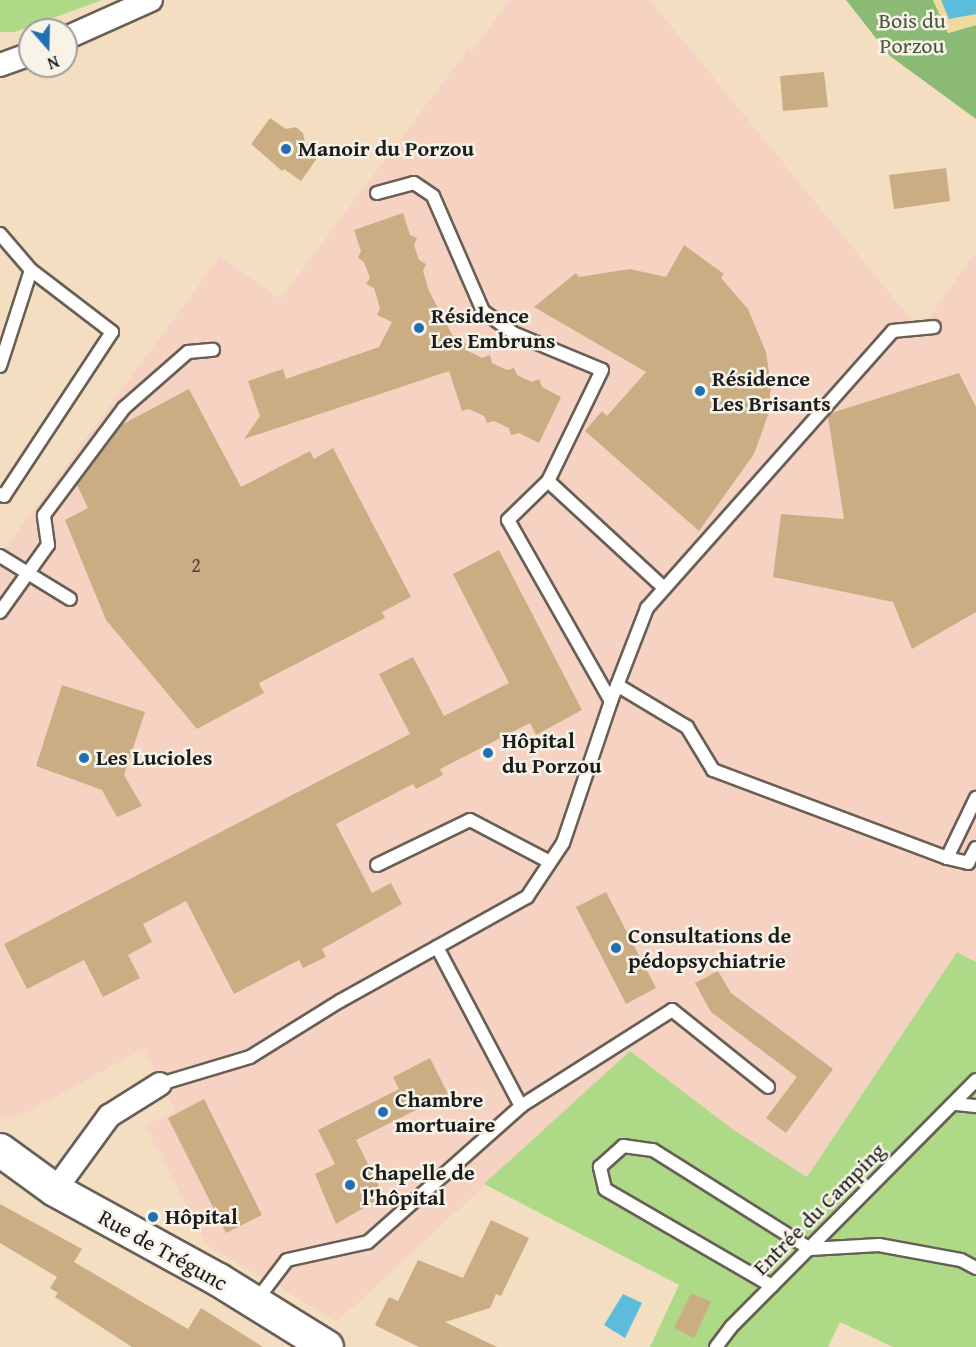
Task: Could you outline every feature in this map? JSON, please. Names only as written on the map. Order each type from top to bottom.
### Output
[{"type":"main road","name":"Rue de Trégunc","points":[[0,1150],[55,1190],[255,1302],[327,1347]]},
{"type":"street","points":[[78,33],[151,0]]},
{"type":"street","points":[[0,65],[18,58]]},
{"type":"street","points":[[55,1190],[109,1116],[160,1084]]},
{"type":"lane","points":[[377,193],[414,183],[433,196],[483,311],[513,333],[602,370],[548,481],[508,520],[611,701]]},
{"type":"lane","points":[[0,234],[30,270],[112,332],[4,496],[0,494]]},
{"type":"lane","points":[[0,366],[30,270]]},
{"type":"lane","points":[[160,1084],[250,1058],[340,1001],[527,897],[563,843],[611,701],[647,608],[893,331],[934,327]]},
{"type":"lane","points":[[0,612],[48,545],[44,515],[124,408],[188,352],[213,350]]},
{"type":"lane","points":[[548,481],[664,588]]},
{"type":"lane","points":[[0,556],[70,599]]},
{"type":"lane","points":[[617,685],[687,728],[713,770],[947,858],[968,863],[976,848]]},
{"type":"lane","points":[[947,858],[976,798]]},
{"type":"lane","points":[[377,865],[470,820],[550,862]]},
{"type":"lane","points":[[437,948],[522,1106]]},
{"type":"lane","points":[[255,1302],[287,1260],[368,1242],[522,1106],[672,1010],[768,1087]]},
{"type":"lane","name":"Entrée du Camping","points":[[716,1347],[772,1286],[956,1104],[976,1080]]},
{"type":"lane","points":[[956,1104],[976,1106]]},
{"type":"lane","points":[[772,1286],[605,1189],[600,1167],[623,1146],[653,1150],[810,1249],[879,1245],[961,1260],[976,1268]]},
{"type":"shaded area","name":"Hôpital du Porzou","points":[[510,0],[650,0],[920,330],[976,252],[976,962],[957,952],[807,1177],[741,1137],[630,1051],[337,1322],[207,1245],[145,1126],[175,1111],[143,1049],[19,1117],[0,1117],[0,555],[220,256],[280,299],[468,49],[472,51]]},
{"type":"green space","points":[[0,0],[102,0],[53,18],[18,18],[18,31],[0,32]]},
{"type":"green space","name":"Bois du Porzou","points":[[846,0],[933,0],[948,33],[976,25],[976,119],[890,56]]},
{"type":"green space","points":[[957,952],[976,962],[976,1347],[893,1347],[840,1322],[828,1347],[650,1347],[679,1285],[484,1184],[630,1051],[732,1129],[807,1177]]},
{"type":"sand","points":[[933,0],[976,0],[976,25],[948,33]]},
{"type":"water","points":[[941,0],[976,0],[976,14],[949,19]]},
{"type":"water","points":[[623,1294],[642,1303],[625,1338],[604,1325]]},
{"type":"building","points":[[824,72],[828,107],[783,111],[780,76]]},
{"type":"building","name":"Manoir du Porzou","points":[[270,118],[286,129],[296,127],[303,133],[305,143],[320,154],[301,181],[284,169],[282,171],[251,144]]},
{"type":"building","points":[[946,168],[950,201],[894,209],[889,175]]},
{"type":"building","name":"Résidence Les Embruns","points":[[403,213],[410,235],[417,238],[414,245],[419,260],[426,264],[423,271],[429,291],[458,346],[465,343],[468,351],[482,358],[490,355],[492,363],[507,370],[514,368],[517,375],[532,382],[539,379],[542,387],[561,397],[539,443],[519,433],[511,435],[509,428],[494,421],[487,423],[484,416],[469,409],[462,411],[449,371],[244,439],[260,416],[248,381],[283,369],[286,379],[379,347],[392,322],[377,315],[380,308],[374,288],[366,284],[370,278],[364,262],[358,258],[361,251],[354,230]]},
{"type":"building","name":"Résidence Les Brisants","points":[[684,245],[724,274],[721,278],[748,309],[766,352],[771,386],[768,415],[754,454],[699,531],[585,431],[602,411],[607,416],[646,372],[534,307],[576,273],[579,277],[630,269],[666,277]]},
{"type":"building","points":[[959,373],[976,407],[976,612],[912,649],[893,602],[773,577],[781,514],[844,519],[828,417],[831,413]]},
{"type":"building","points":[[189,389],[241,487],[310,451],[314,459],[333,448],[411,597],[382,612],[385,618],[259,683],[264,693],[197,729],[106,620],[65,520],[88,508],[77,485],[123,424]]},
{"type":"building","points":[[499,550],[582,710],[536,735],[530,723],[440,769],[443,775],[416,789],[413,784],[336,824],[372,893],[391,883],[402,904],[322,949],[326,957],[303,968],[299,960],[234,994],[186,901],[143,924],[152,942],[128,955],[140,978],[103,997],[84,960],[27,989],[4,944],[410,734],[379,674],[413,657],[444,716],[509,683],[453,574]]},
{"type":"building","name":"Les Lucioles","points":[[62,685],[145,712],[124,775],[142,806],[117,817],[102,790],[36,766]]},
{"type":"building","name":"Consultations de pédopsychiatrie","points":[[606,892],[656,988],[626,1004],[576,907]]},
{"type":"building","points":[[718,971],[731,993],[833,1069],[786,1133],[766,1118],[797,1077],[711,1012],[695,983]]},
{"type":"building","points":[[430,1058],[448,1094],[356,1140],[384,1196],[336,1224],[315,1174],[335,1164],[318,1130],[399,1089],[393,1077]]},
{"type":"building","points":[[204,1099],[262,1215],[226,1233],[168,1118]]},
{"type":"building","points":[[0,1204],[82,1249],[74,1262],[188,1329],[201,1308],[263,1347],[132,1347],[55,1297],[58,1293],[50,1288],[57,1277],[0,1243]]},
{"type":"building","points":[[491,1220],[529,1238],[501,1296],[496,1294],[490,1308],[445,1322],[497,1347],[419,1347],[375,1325],[389,1297],[398,1301],[418,1260],[463,1278]]},
{"type":"building","points":[[691,1293],[711,1302],[694,1338],[674,1328]]},
{"type":"place","name":"Manoir du Porzou","points":[[286,149]]},
{"type":"place","name":"Résidence Les Embruns","points":[[419,328]]},
{"type":"place","name":"Résidence Les Brisants","points":[[700,391]]},
{"type":"place","name":"Hôpital du Porzou","points":[[488,753]]},
{"type":"place","name":"Les Lucioles","points":[[84,758]]},
{"type":"place","name":"Consultations de pédopsychiatrie","points":[[616,948]]},
{"type":"place","name":"Chambre mortuaire","points":[[383,1112]]},
{"type":"place","name":"Chapelle de l'hôpital","points":[[350,1185]]},
{"type":"place","name":"Hôpital","points":[[153,1217]]}]
